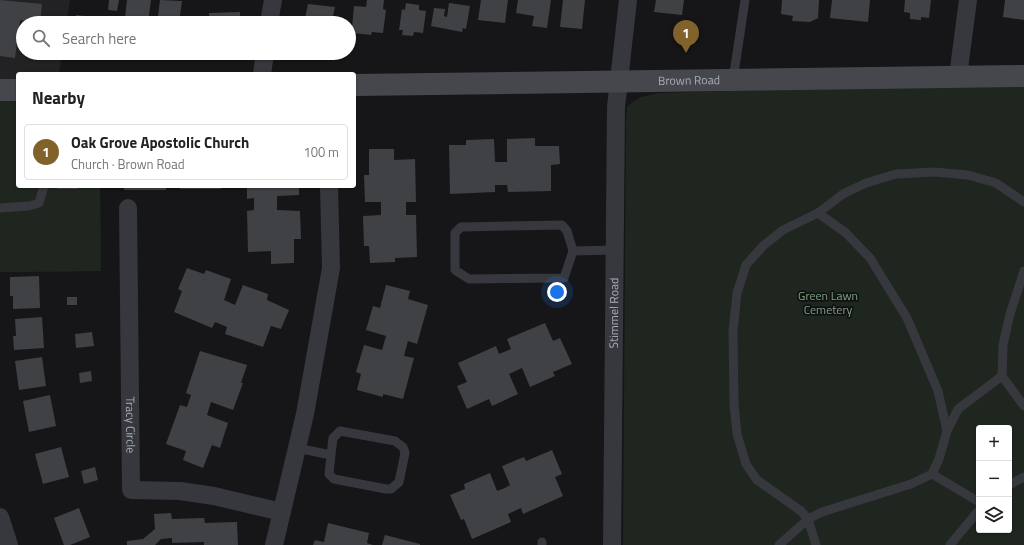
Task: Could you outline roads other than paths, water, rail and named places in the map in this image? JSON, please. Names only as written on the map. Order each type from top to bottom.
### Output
[{"type":"main road","name":"Brown Road","points":[[356,85],[1024,76]]},
{"type":"main road","points":[[0,90],[16,90]]},
{"type":"street","points":[[271,16],[273,0]]},
{"type":"street","name":"Stimmel Road","points":[[612,545],[616,107],[628,0]]},
{"type":"street","points":[[958,76],[968,0]]},
{"type":"street","points":[[262,72],[264,60]]},
{"type":"street","points":[[274,545],[322,325],[330,268],[329,188]]},
{"type":"street","name":"Tracy Circle","points":[[128,208],[131,490],[193,493],[214,496],[282,512]]},
{"type":"street","points":[[0,517],[9,545]]},
{"type":"lane","points":[[733,80],[745,0]]},
{"type":"lane","points":[[816,545],[808,519],[801,512],[757,480],[746,464],[737,434],[734,404],[733,331],[737,293],[746,265],[763,246],[784,230],[818,213],[843,194],[866,183],[896,174],[934,172],[968,175],[996,183],[1024,202]]},
{"type":"lane","points":[[0,208],[29,206],[39,203],[43,188]]},
{"type":"lane","points":[[818,213],[846,233],[870,258],[908,318],[938,390],[947,431]]},
{"type":"lane","points":[[562,226],[567,232],[573,251],[564,278],[468,279],[455,270],[455,233],[461,227],[562,226]]},
{"type":"lane","points":[[573,251],[615,250]]},
{"type":"lane","points":[[1024,271],[1010,314],[1003,345],[1002,376],[1024,406]]},
{"type":"lane","points":[[779,545],[808,519],[822,512],[911,484],[932,474],[939,459],[947,431],[958,409],[1002,376]]},
{"type":"lane","points":[[340,431],[395,441],[403,447],[405,453],[399,482],[392,489],[386,490],[334,479],[329,474],[331,455],[333,438],[340,431]]},
{"type":"lane","points":[[296,448],[331,455]]},
{"type":"lane","points":[[932,474],[976,500]]},
{"type":"lane","points":[[1012,483],[1024,477]]},
{"type":"lane","points":[[950,545],[976,514]]},
{"type":"place","name":"Oak Grove Apostolic Church","points":[[686,53]]},
{"type":"park label","name":"Green Lawn Cemetery","points":[[828,303]]}]
